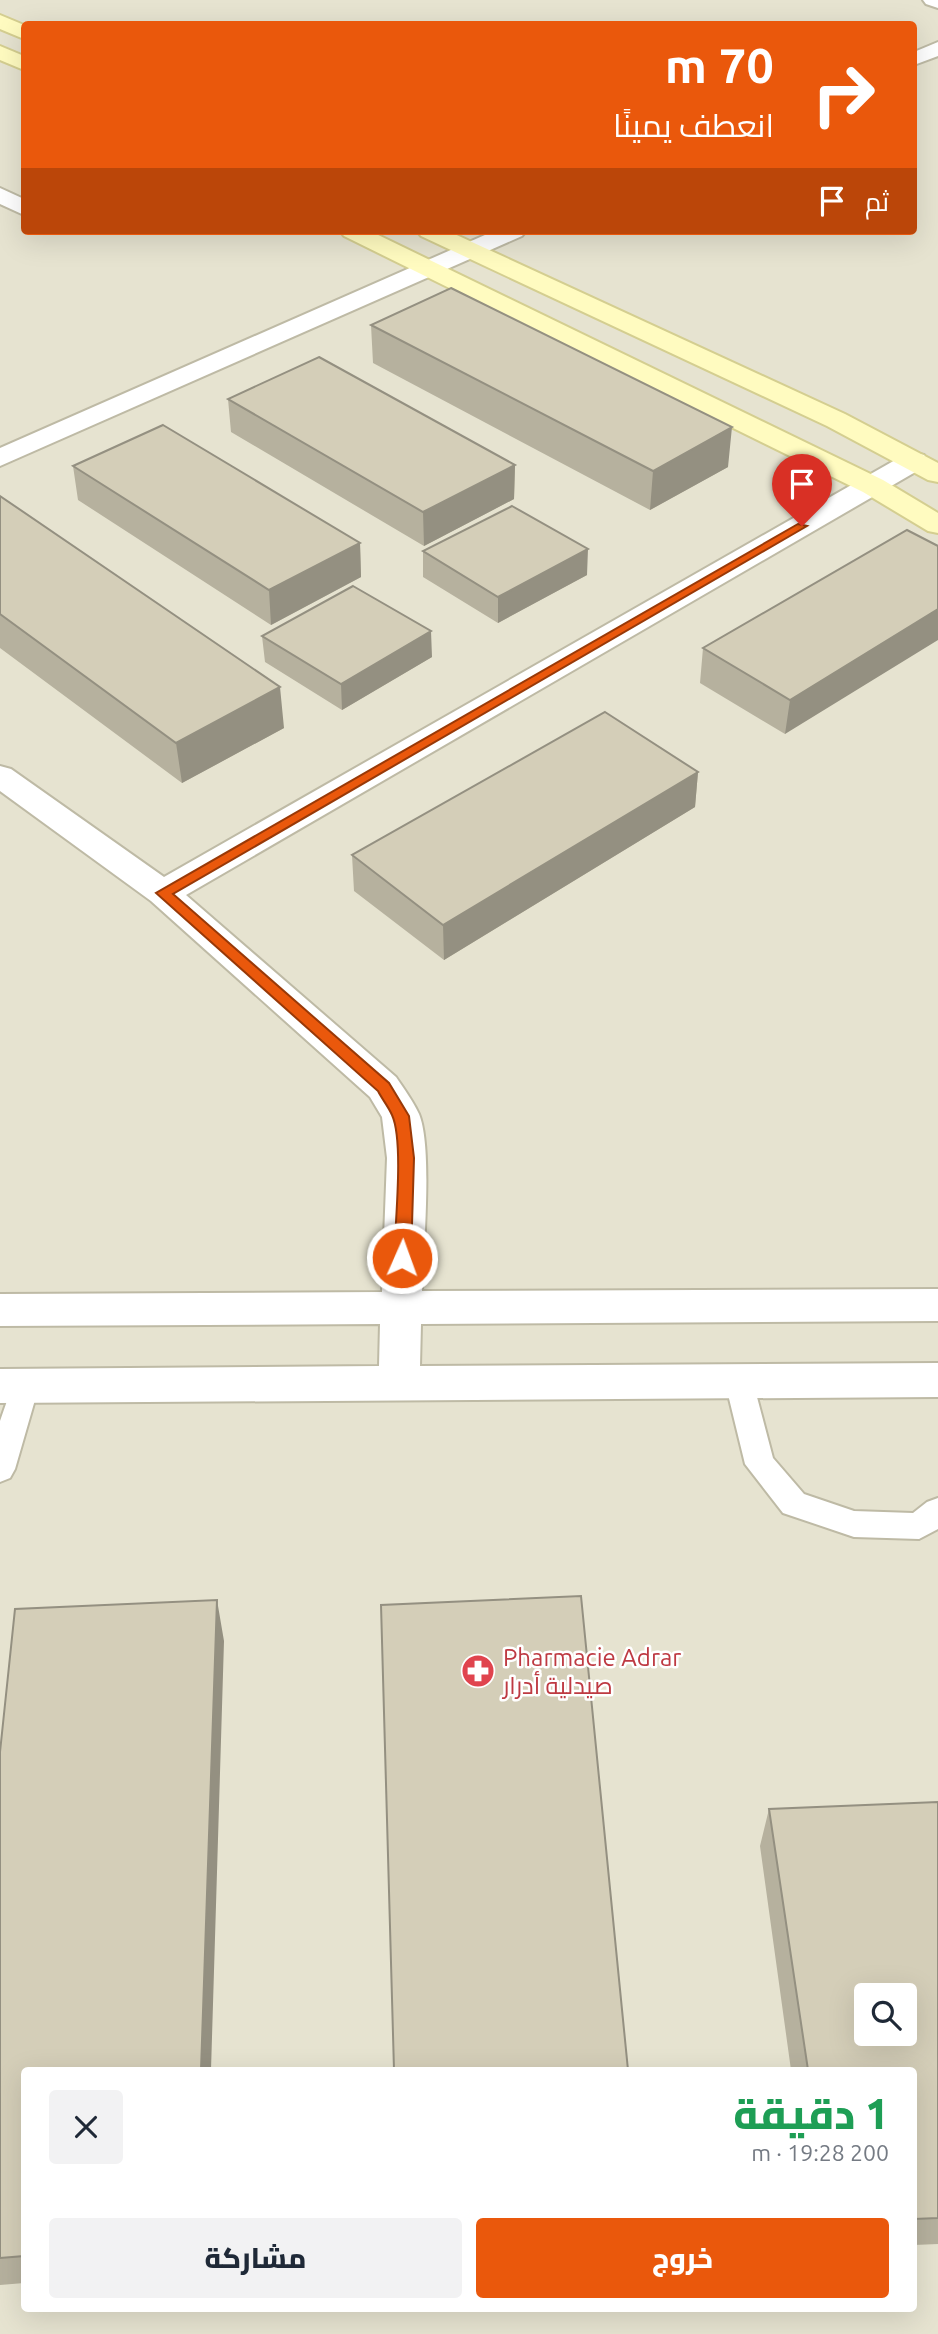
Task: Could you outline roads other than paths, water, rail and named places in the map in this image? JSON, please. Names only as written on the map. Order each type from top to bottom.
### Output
[{"type":"street","points":[[0,21],[21,32]]},
{"type":"street","points":[[917,58],[938,48]]},
{"type":"street","points":[[0,52],[21,62]]},
{"type":"street","points":[[0,195],[21,206]]},
{"type":"street","points":[[360,235],[873,486],[938,525]]},
{"type":"street","points":[[438,235],[836,420],[926,468]]},
{"type":"street","points":[[0,458],[505,235]]},
{"type":"street","points":[[163,893],[873,486],[926,468]]},
{"type":"street","points":[[0,776],[163,893],[383,1087],[401,1116],[406,1158],[399,1383]]},
{"type":"street","points":[[0,1310],[938,1305]]},
{"type":"street","points":[[13,1386],[938,1380]]},
{"type":"lane","points":[[739,1382],[760,1464],[794,1504],[854,1524],[919,1526],[938,1511]]},
{"type":"lane","points":[[0,1469],[13,1386]]},
{"type":"place","name":"Pharmacie Adrar صيدلية أدرار","points":[[478,1671]]}]
